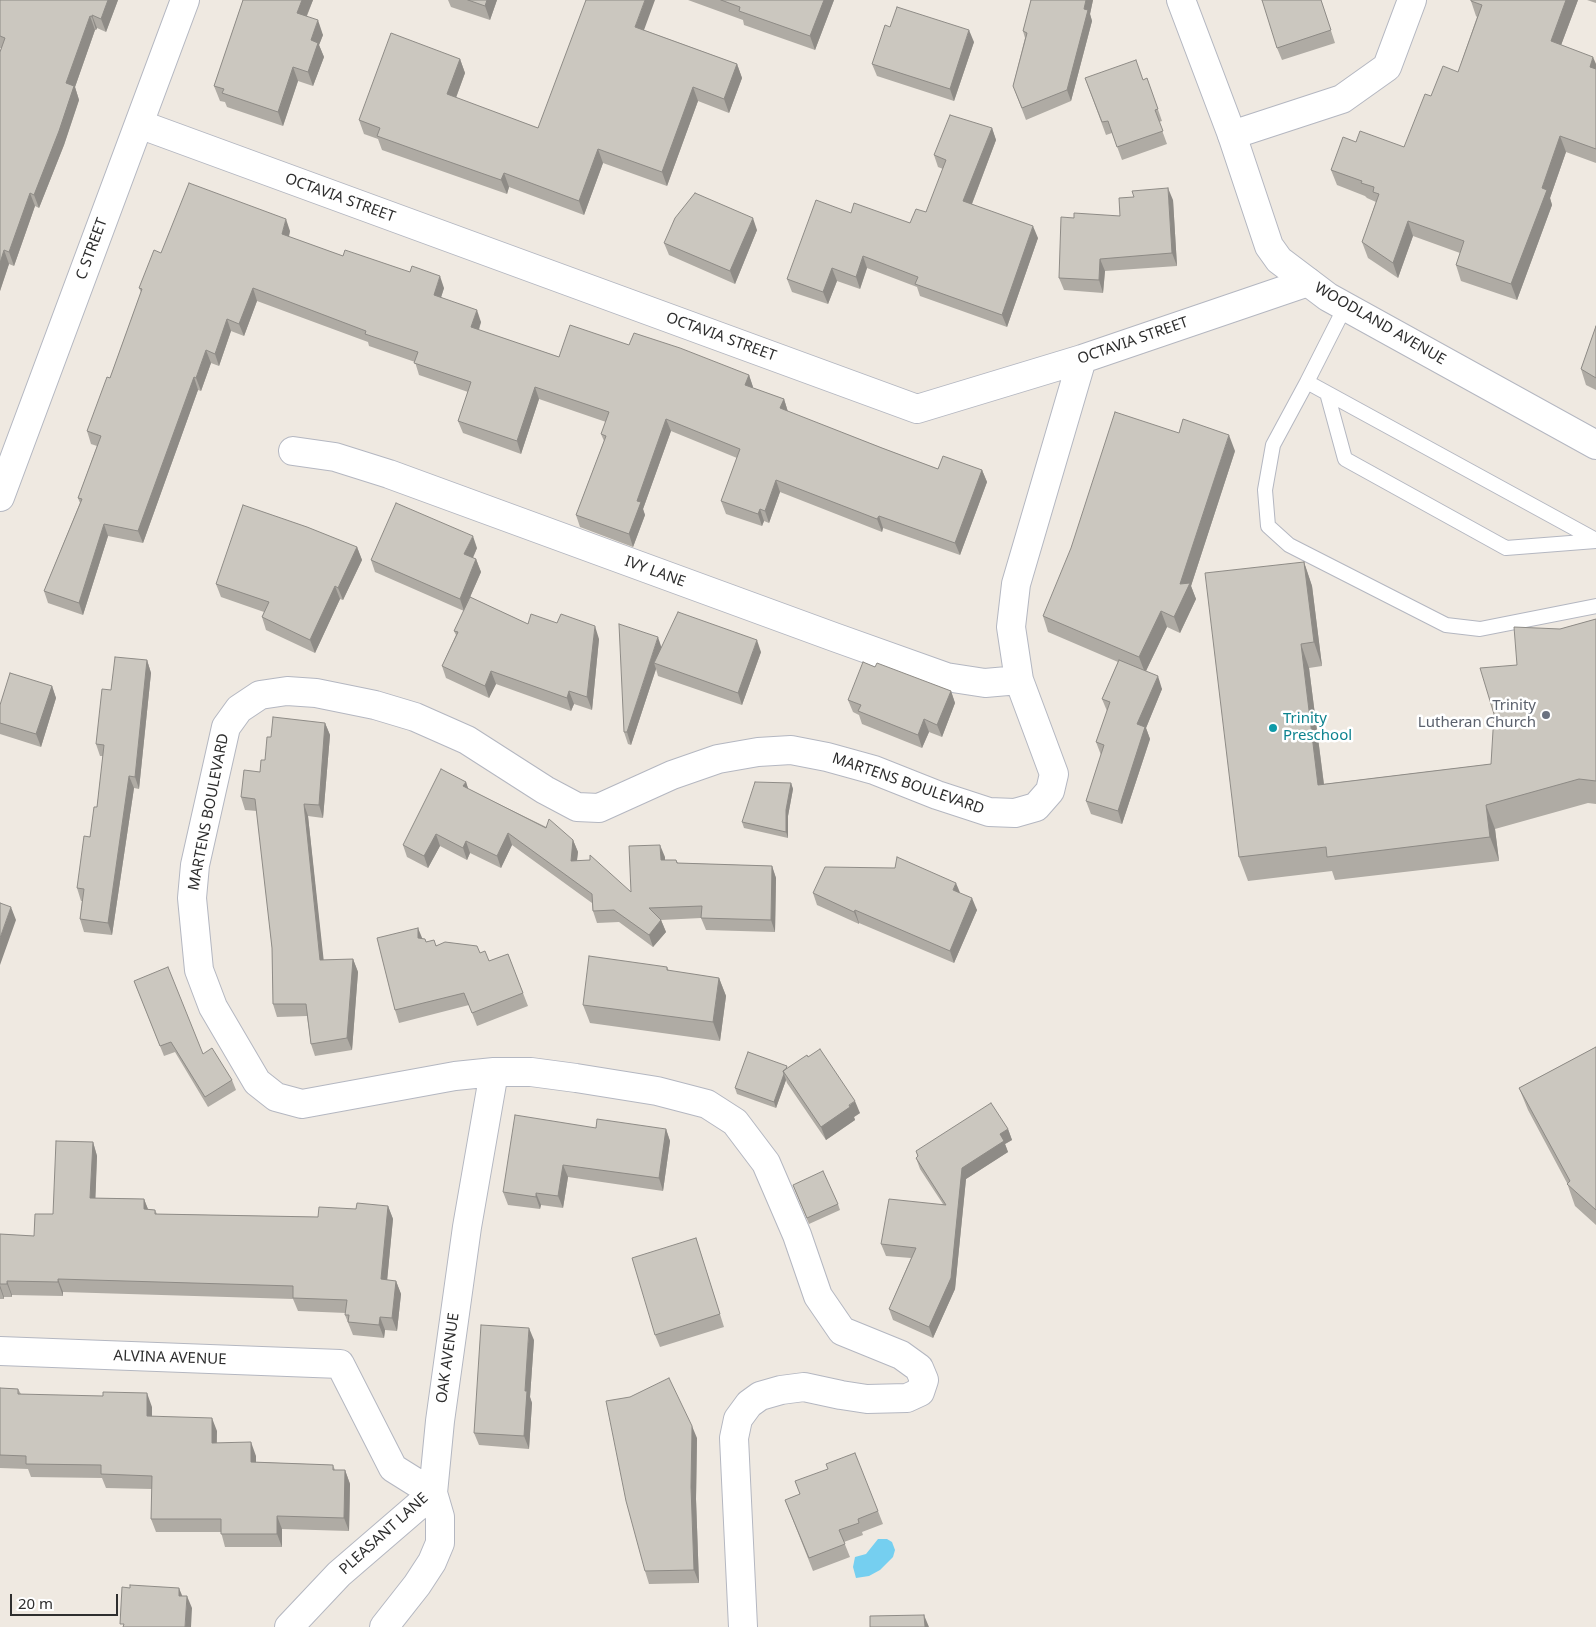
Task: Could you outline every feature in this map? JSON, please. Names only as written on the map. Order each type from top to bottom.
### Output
[{"type":"street","name":"C STREET","points":[[0,497],[185,0]]},
{"type":"street","name":"WOODLAND AVENUE","points":[[1182,0],[1232,135],[1269,246],[1279,260],[1344,307],[1596,445]]},
{"type":"street","points":[[1232,135],[1342,98],[1387,67],[1412,0]]},
{"type":"street","name":"OCTAVIA STREET","points":[[139,124],[917,409],[1082,359],[1308,282]]},
{"type":"street","name":"MARTENS BOULEVARD","points":[[743,1627],[734,1438],[738,1419],[749,1404],[760,1396],[804,1386],[841,1395],[888,1399],[907,1398],[920,1392],[924,1380],[919,1368],[901,1355],[842,1331],[818,1296],[797,1235],[766,1163],[735,1122],[708,1104],[657,1091],[540,1073],[494,1072],[455,1076],[302,1104],[276,1097],[257,1082],[213,1007],[199,970],[192,898],[195,865],[226,727],[239,709],[260,695],[287,691],[316,693],[376,705],[415,717],[467,740],[545,790],[577,807],[599,808],[672,775],[718,759],[758,752],[791,750],[827,757],[874,770],[937,795],[989,812],[1015,813],[1036,807],[1050,791],[1054,774],[1019,680],[1011,627],[1016,584],[1082,359]]},
{"type":"street","name":"IVY LANE","points":[[293,451],[335,457],[389,474],[946,677],[985,683],[1019,680]]},
{"type":"street","name":"OAK AVENUE","points":[[384,1627],[432,1562],[440,1543],[440,1518],[433,1493],[440,1421],[454,1315],[494,1072]]},
{"type":"street","name":"ALVINA AVENUE","points":[[0,1351],[340,1364]]},
{"type":"street","name":"PLEASANT LANE","points":[[289,1627],[339,1574],[433,1493],[393,1468],[340,1364]]},
{"type":"lane","points":[[1344,307],[1273,445],[1265,490],[1268,526],[1289,545],[1446,624],[1480,629],[1596,606]]},
{"type":"lane","points":[[1307,382],[1596,541]]},
{"type":"lane","points":[[1327,393],[1345,459],[1506,548],[1596,541]]},
{"type":"water","points":[[878,1539],[887,1539],[892,1542],[895,1550],[893,1557],[880,1570],[869,1576],[856,1578],[853,1567],[855,1557],[866,1554]]},
{"type":"building","points":[[0,0],[108,0],[101,19],[90,16],[66,83],[74,86],[59,131],[34,195],[30,193],[9,252],[4,250],[0,263],[0,52],[5,38],[0,36]]},
{"type":"building","points":[[243,0],[302,0],[297,13],[318,20],[311,40],[318,43],[308,72],[293,67],[278,112],[222,93],[224,89],[214,86]]},
{"type":"building","points":[[468,0],[487,0],[485,6]]},
{"type":"building","points":[[586,0],[645,0],[635,27],[737,64],[724,99],[693,87],[662,172],[598,149],[579,201],[504,173],[501,180],[377,136],[380,128],[359,120],[391,33],[460,59],[447,94],[538,128]]},
{"type":"building","points":[[721,0],[824,0],[810,36],[739,11],[740,7]]},
{"type":"building","points":[[1031,0],[1086,0],[1084,9],[1088,10],[1067,90],[1022,108],[1013,86],[1027,33],[1023,31]]},
{"type":"building","points":[[1262,0],[1321,0],[1331,30],[1277,48]]},
{"type":"building","points":[[1471,0],[1566,0],[1551,41],[1593,57],[1590,67],[1596,69],[1596,149],[1560,136],[1542,188],[1547,190],[1511,284],[1456,265],[1464,241],[1408,221],[1393,263],[1362,242],[1379,194],[1373,192],[1374,187],[1361,183],[1362,181],[1331,170],[1343,137],[1356,142],[1360,131],[1404,147],[1425,94],[1431,96],[1443,66],[1458,72],[1482,5]]},
{"type":"building","points":[[897,7],[969,30],[950,89],[872,64],[885,25],[890,27]]},
{"type":"building","points":[[1136,60],[1143,80],[1147,78],[1158,109],[1155,110],[1163,131],[1117,147],[1108,121],[1102,122],[1085,78]]},
{"type":"building","points":[[950,115],[992,128],[963,201],[1033,226],[1002,315],[915,284],[918,277],[863,256],[856,277],[832,268],[823,292],[787,279],[816,200],[851,213],[854,203],[910,223],[916,209],[926,212],[946,160],[934,155]]},
{"type":"building","points":[[189,183],[286,219],[282,234],[343,256],[345,250],[410,272],[412,266],[440,276],[434,295],[477,310],[471,327],[559,357],[570,325],[629,345],[634,333],[680,348],[749,375],[745,385],[784,399],[780,408],[938,469],[943,456],[982,470],[955,543],[879,516],[877,519],[776,480],[765,511],[760,509],[758,514],[721,501],[740,449],[666,419],[637,501],[641,502],[629,534],[576,515],[606,436],[601,434],[609,412],[535,387],[517,441],[458,421],[471,382],[414,363],[418,352],[365,334],[366,331],[253,288],[239,324],[227,319],[215,354],[206,350],[196,378],[194,377],[138,531],[104,524],[79,603],[44,591],[82,499],[78,498],[101,436],[87,431],[107,377],[110,378],[142,289],[139,288],[154,250],[161,253]]},
{"type":"building","points":[[1168,188],[1172,253],[1100,259],[1099,280],[1059,278],[1061,217],[1074,218],[1074,213],[1120,216],[1119,198],[1134,197],[1132,191]]},
{"type":"building","points":[[695,193],[753,218],[730,271],[664,243],[675,218]]},
{"type":"building","points":[[1596,326],[1596,378],[1581,369]]},
{"type":"building","points":[[1115,412],[1179,433],[1183,419],[1229,435],[1180,584],[1190,583],[1174,617],[1161,611],[1139,657],[1043,616],[1071,548]]},
{"type":"building","points":[[396,503],[473,536],[464,554],[476,559],[460,599],[371,560]]},
{"type":"building","points":[[243,505],[357,547],[338,588],[335,586],[310,640],[262,617],[269,602],[216,584]]},
{"type":"building","points":[[1304,562],[1314,642],[1301,644],[1318,785],[1491,764],[1494,714],[1480,668],[1517,665],[1514,627],[1560,629],[1596,619],[1596,781],[1579,779],[1486,805],[1490,837],[1327,857],[1326,847],[1239,857],[1205,573]]},
{"type":"building","points":[[470,597],[528,624],[531,614],[557,623],[561,614],[595,626],[587,697],[569,691],[567,698],[491,671],[485,686],[442,666],[458,632],[454,631]]},
{"type":"building","points":[[678,612],[757,640],[738,693],[654,663]]},
{"type":"building","points":[[619,624],[658,637],[627,732],[624,732]]},
{"type":"building","points":[[115,657],[147,660],[135,777],[129,776],[108,923],[80,919],[84,889],[77,888],[84,836],[90,837],[94,807],[97,807],[104,745],[96,744],[102,689],[111,690]]},
{"type":"building","points":[[1119,660],[1158,676],[1137,724],[1145,727],[1118,811],[1086,801],[1104,745],[1096,742],[1110,702],[1102,699]]},
{"type":"building","points":[[863,662],[875,667],[877,663],[951,691],[937,725],[924,719],[918,735],[858,711],[861,705],[848,700]]},
{"type":"building","points":[[10,673],[52,686],[36,734],[0,723],[0,705]]},
{"type":"building","points":[[273,717],[325,723],[319,805],[304,804],[320,960],[353,959],[347,1038],[311,1044],[306,1004],[273,1004],[272,948],[255,799],[241,797],[244,770],[260,772],[261,760],[265,760],[267,737],[271,737]]},
{"type":"building","points":[[441,769],[466,782],[463,786],[546,828],[549,819],[573,840],[571,861],[590,860],[590,855],[631,892],[629,846],[660,845],[661,860],[676,860],[677,863],[772,866],[771,920],[701,918],[702,906],[649,908],[661,920],[649,935],[614,910],[593,911],[592,894],[508,833],[497,856],[466,841],[463,848],[436,834],[424,856],[403,845]]},
{"type":"building","points":[[755,782],[791,783],[786,810],[786,832],[742,822]]},
{"type":"building","points":[[897,857],[956,883],[953,890],[972,898],[950,951],[855,910],[854,912],[813,893],[825,867],[895,868]]},
{"type":"building","points":[[0,903],[11,907],[0,938]]},
{"type":"building","points":[[418,928],[418,938],[425,939],[426,942],[434,940],[436,946],[445,942],[477,946],[480,953],[485,951],[489,961],[508,954],[523,993],[472,1013],[464,993],[395,1010],[377,938]]},
{"type":"building","points":[[589,956],[667,967],[667,970],[719,978],[713,1022],[583,1005]]},
{"type":"building","points":[[168,967],[203,1054],[212,1048],[232,1080],[205,1097],[171,1042],[160,1046],[134,981]]},
{"type":"building","points":[[1596,1047],[1596,1210],[1567,1184],[1570,1181],[1519,1088]]},
{"type":"building","points":[[820,1049],[855,1101],[849,1105],[850,1107],[821,1127],[783,1071]]},
{"type":"building","points":[[748,1052],[787,1066],[783,1071],[784,1074],[774,1102],[735,1088]]},
{"type":"building","points":[[991,1103],[1008,1129],[1000,1134],[1004,1141],[962,1168],[951,1278],[929,1327],[889,1309],[916,1248],[881,1244],[889,1199],[946,1205],[916,1158],[918,1156],[916,1151]]},
{"type":"building","points":[[515,1115],[596,1128],[597,1119],[666,1129],[659,1178],[563,1165],[558,1196],[536,1193],[536,1197],[503,1192]]},
{"type":"building","points":[[56,1141],[93,1142],[90,1198],[144,1199],[144,1209],[155,1210],[155,1214],[318,1217],[319,1207],[356,1209],[357,1203],[388,1206],[381,1279],[396,1281],[392,1318],[380,1317],[379,1325],[348,1322],[349,1315],[345,1315],[347,1300],[293,1298],[293,1286],[58,1279],[58,1282],[7,1281],[7,1284],[0,1284],[0,1234],[34,1236],[35,1214],[53,1214]]},
{"type":"building","points":[[823,1171],[838,1204],[807,1218],[793,1185]]},
{"type":"building","points":[[696,1238],[720,1314],[655,1335],[632,1258]]},
{"type":"building","points":[[481,1325],[529,1328],[524,1436],[474,1433]]},
{"type":"building","points":[[669,1378],[692,1426],[691,1487],[694,1570],[645,1571],[626,1501],[606,1401],[630,1397]]},
{"type":"building","points":[[0,1388],[18,1389],[18,1394],[103,1396],[103,1392],[147,1393],[147,1416],[212,1418],[212,1443],[251,1442],[251,1462],[333,1465],[333,1470],[345,1470],[344,1518],[277,1516],[277,1534],[221,1534],[221,1519],[151,1519],[152,1476],[101,1474],[101,1465],[26,1464],[26,1456],[0,1455]]},
{"type":"building","points":[[855,1453],[878,1511],[858,1519],[859,1523],[839,1530],[845,1544],[809,1558],[785,1500],[800,1494],[795,1481],[828,1469],[826,1464]]},
{"type":"building","points":[[130,1585],[179,1588],[179,1596],[187,1596],[185,1627],[123,1627],[124,1624],[120,1624],[122,1587],[130,1588]]},
{"type":"building","points":[[924,1615],[925,1627],[870,1627],[870,1616]]},
{"type":"place","name":"Trinity Lutheran Church","points":[[1546,715]]},
{"type":"place","name":"Trinity Preschool","points":[[1273,728]]}]
